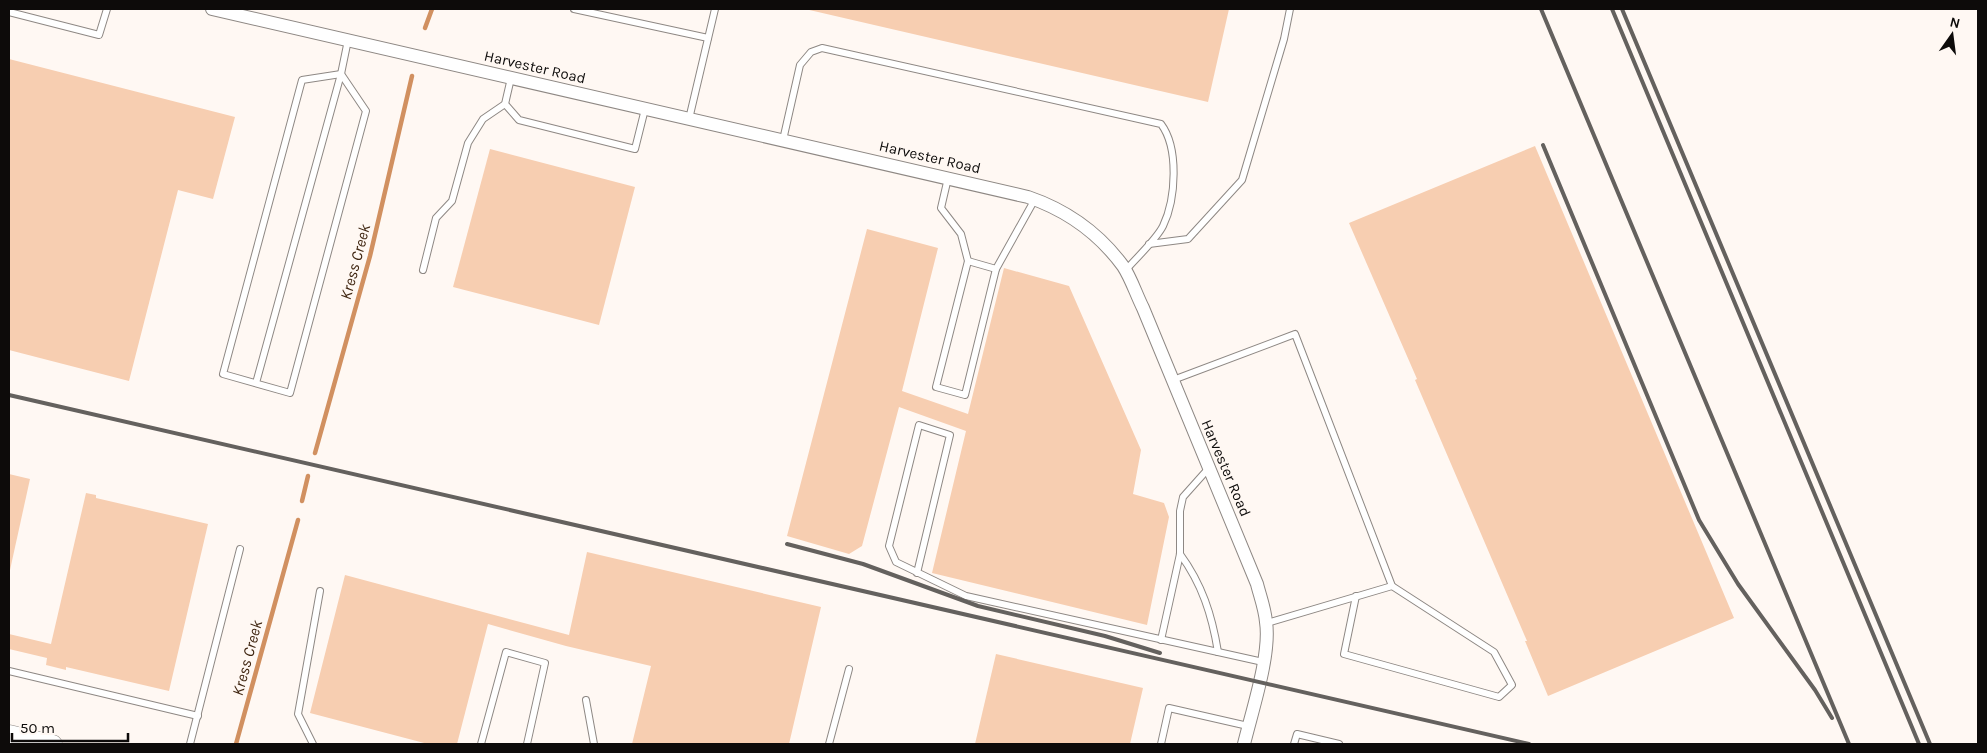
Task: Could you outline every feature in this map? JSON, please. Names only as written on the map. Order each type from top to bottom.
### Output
[{"type":"street","name":"Harvester Road","points":[[212,9],[1035,199],[1063,211],[1084,225],[1102,242],[1125,271],[1173,380],[1208,469],[1249,561],[1267,622],[1263,662],[1244,744]]},
{"type":"street","points":[[9,734],[53,744]]},
{"type":"lane","points":[[9,12],[99,34],[106,9]]},
{"type":"lane","points":[[574,9],[708,38]]},
{"type":"lane","points":[[689,118],[715,9]]},
{"type":"lane","points":[[1149,244],[1188,239],[1242,180],[1284,39],[1290,9]]},
{"type":"lane","points":[[256,383],[341,74],[348,40]]},
{"type":"lane","points":[[783,140],[800,65],[811,52],[822,48],[1161,124],[1169,135],[1174,177],[1163,227],[1125,271]]},
{"type":"lane","points":[[341,74],[366,111],[290,393],[223,374],[302,80],[341,74]]},
{"type":"lane","points":[[423,270],[436,218],[452,201],[468,143],[483,119],[505,104],[511,78]]},
{"type":"lane","points":[[505,104],[519,120],[635,149],[645,109]]},
{"type":"lane","points":[[948,178],[941,208],[961,234],[968,260],[936,387],[965,395],[996,269],[1035,199]]},
{"type":"lane","points":[[968,260],[996,269]]},
{"type":"lane","points":[[1173,380],[1295,334],[1392,586],[1494,652],[1512,685],[1499,697],[1344,654],[1356,596]]},
{"type":"lane","points":[[917,573],[950,435],[919,425],[889,546],[896,562],[917,573],[966,596],[1263,662]]},
{"type":"lane","points":[[1161,640],[1180,554],[1180,511],[1184,497],[1208,469]]},
{"type":"lane","points":[[190,744],[240,549]]},
{"type":"lane","points":[[1180,554],[1197,577],[1214,626],[1218,652]]},
{"type":"lane","points":[[1267,622],[1392,586]]},
{"type":"lane","points":[[313,744],[298,714],[320,591]]},
{"type":"lane","points":[[481,744],[506,652],[545,663],[526,744]]},
{"type":"lane","points":[[830,744],[849,668]]},
{"type":"lane","points":[[9,671],[198,716]]},
{"type":"lane","points":[[586,700],[594,744]]},
{"type":"lane","points":[[1161,744],[1169,708],[1248,726]]},
{"type":"lane","points":[[1294,744],[1297,734],[1339,744]]},
{"type":"building","points":[[805,9],[1229,9],[1208,102]]},
{"type":"building","points":[[9,59],[235,117],[213,199],[178,190],[129,381],[9,350]]},
{"type":"building","points":[[1535,146],[1734,618],[1548,696],[1525,641],[1527,641],[1415,380],[1417,379],[1349,223]]},
{"type":"building","points":[[490,149],[635,187],[599,325],[453,287]]},
{"type":"building","points":[[867,229],[938,248],[902,391],[968,414],[1004,268],[1069,286],[1141,450],[1133,494],[1164,503],[1169,517],[1147,625],[932,573],[966,431],[899,407],[862,546],[849,554],[787,536]]},
{"type":"building","points":[[9,474],[30,479],[10,570],[9,570]]},
{"type":"building","points":[[86,493],[96,495],[96,498],[208,524],[169,691],[66,667],[66,670],[46,665],[47,658],[9,649],[9,634],[51,644]]},
{"type":"building","points":[[587,552],[821,607],[789,744],[632,744],[651,666],[566,646],[488,624],[457,744],[428,744],[310,713],[345,575],[569,635]]},
{"type":"building","points":[[996,654],[1143,688],[1130,744],[975,744]]},
{"type":"waterway","name":"Kress Creek","points":[[425,28],[432,9]]},
{"type":"waterway","name":"Kress Creek","points":[[315,453],[370,256],[412,76]]},
{"type":"waterway","name":"Kress Creek","points":[[302,501],[308,476]]},
{"type":"waterway","name":"Kress Creek","points":[[236,744],[298,520]]},
{"type":"railway","points":[[1541,9],[1849,744]]},
{"type":"railway","points":[[1612,9],[1919,744]]},
{"type":"railway","points":[[1622,9],[1930,744]]},
{"type":"railway","points":[[1543,145],[1699,520],[1738,584],[1815,690],[1832,718]]},
{"type":"railway","points":[[9,395],[1529,744]]},
{"type":"railway","points":[[787,544],[863,564],[978,606],[1105,636],[1160,653]]}]
